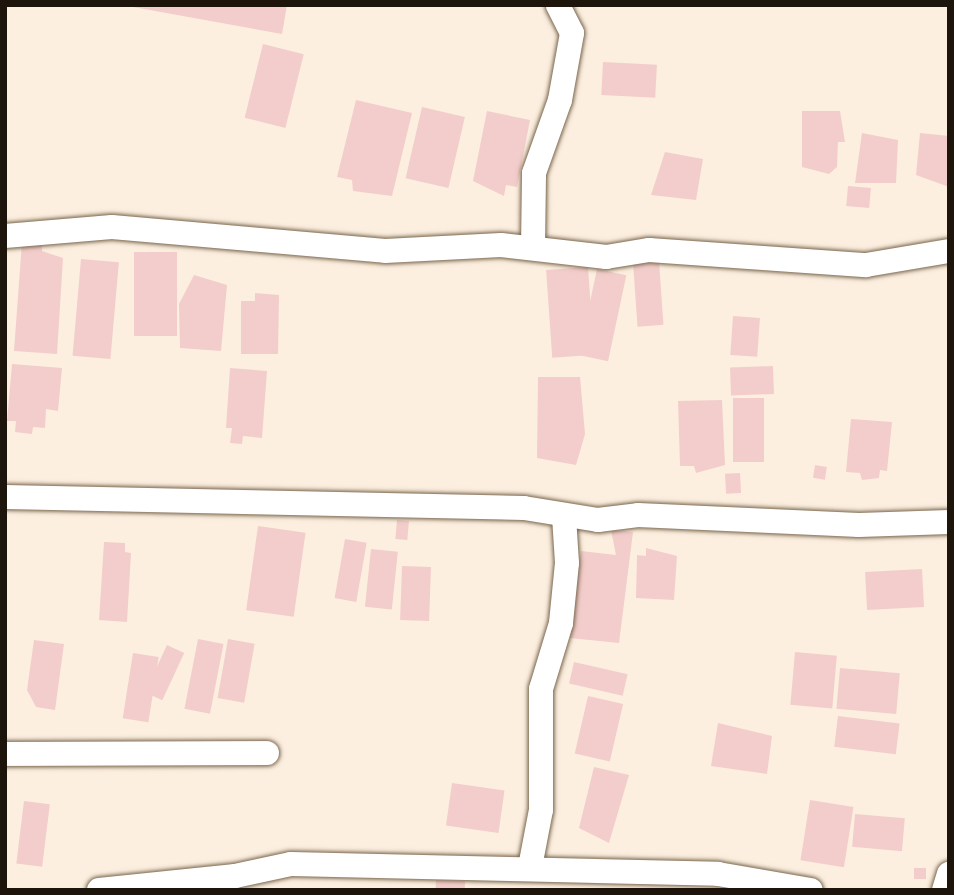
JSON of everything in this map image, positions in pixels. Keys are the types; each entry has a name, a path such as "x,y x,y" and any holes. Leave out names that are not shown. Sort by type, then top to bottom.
{"street":[{"path":"533,247 534,173 560,100 572,33 558,5"},
{"path":"5,236 111,227 385,251 533,247 606,257 649,250 866,265 949,251"},
{"path":"5,497 524,508 564,517 949,522"},
{"path":"530,867 541,810 541,689 561,623 567,562 564,517"},
{"path":"5,754 267,752"},
{"path":"99,890 235,876 291,863 530,867 718,874 811,890"},
{"path":"944,890 949,874"}],"building":[{"path":"122,5 287,5 282,34"},
{"path":"263,44 304,54 285,128 245,118"},
{"path":"603,62 657,65 655,98 601,95"},
{"path":"356,100 412,113 392,196 353,191 352,180 337,177"},
{"path":"422,107 465,117 448,188 406,178"},
{"path":"487,111 530,120 517,187 506,185 504,196 473,181"},
{"path":"802,111 840,111 845,142 838,142 837,167 829,174 802,167"},
{"path":"862,133 898,140 896,183 855,183"},
{"path":"920,133 949,136 949,187 916,175"},
{"path":"665,152 703,159 696,200 651,195"},
{"path":"848,186 871,188 869,208 846,206"},
{"path":"22,242 42,243 42,251 63,258 57,354 14,351"},
{"path":"134,252 177,252 177,336 134,336"},
{"path":"81,259 119,262 110,359 73,356"},
{"path":"659,261 663,325 638,327 633,263"},
{"path":"588,267 594,355 552,358 546,270"},
{"path":"597,269 626,275 608,361 579,355"},
{"path":"194,275 227,285 221,351 180,348 179,304"},
{"path":"255,293 279,295 278,354 241,354 241,301 255,301"},
{"path":"733,316 760,318 757,357 730,355"},
{"path":"12,364 62,368 58,411 46,409 45,428 33,427 32,434 15,432 16,421 7,421"},
{"path":"773,366 774,394 731,395 730,368"},
{"path":"230,368 267,371 262,438 243,436 242,444 230,443 232,428 226,428"},
{"path":"538,377 580,377 585,434 576,465 537,458"},
{"path":"733,398 764,398 764,462 733,462"},
{"path":"722,400 725,465 696,473 694,466 680,466 678,401"},
{"path":"851,419 892,422 887,471 880,470 879,478 862,480 860,473 846,472"},
{"path":"815,465 827,467 825,480 813,478"},
{"path":"740,473 741,493 726,494 725,474"},
{"path":"397,520 409,521 407,540 395,539"},
{"path":"258,526 306,533 294,617 246,610"},
{"path":"611,530 633,532 619,643 570,638 581,551 616,555"},
{"path":"345,539 367,543 356,602 335,598"},
{"path":"104,542 125,543 125,552 131,553 127,622 99,620"},
{"path":"646,548 677,556 674,600 636,598 637,555 646,556"},
{"path":"371,549 398,552 392,610 365,607"},
{"path":"402,566 431,567 429,621 400,620"},
{"path":"922,569 924,607 867,610 865,572"},
{"path":"198,639 224,644 210,714 184,709"},
{"path":"228,639 255,644 244,703 218,698"},
{"path":"34,640 64,644 55,710 36,707 27,690"},
{"path":"167,645 184,653 162,700 145,692"},
{"path":"795,652 837,656 832,708 790,705"},
{"path":"133,653 159,657 148,722 123,718"},
{"path":"574,662 628,674 623,696 569,683"},
{"path":"840,668 900,673 896,714 836,709"},
{"path":"588,696 623,704 610,762 575,753"},
{"path":"838,716 900,724 896,754 834,747"},
{"path":"718,723 772,736 767,774 711,766"},
{"path":"594,767 629,775 609,843 579,828"},
{"path":"452,783 504,790 498,833 446,826"},
{"path":"810,800 853,807 844,867 800,860"},
{"path":"24,801 50,804 42,867 16,864"},
{"path":"855,814 905,818 902,851 852,847"},
{"path":"914,868 926,868 926,879 914,879"},
{"path":"436,880 465,881 465,890 436,890"}]}
